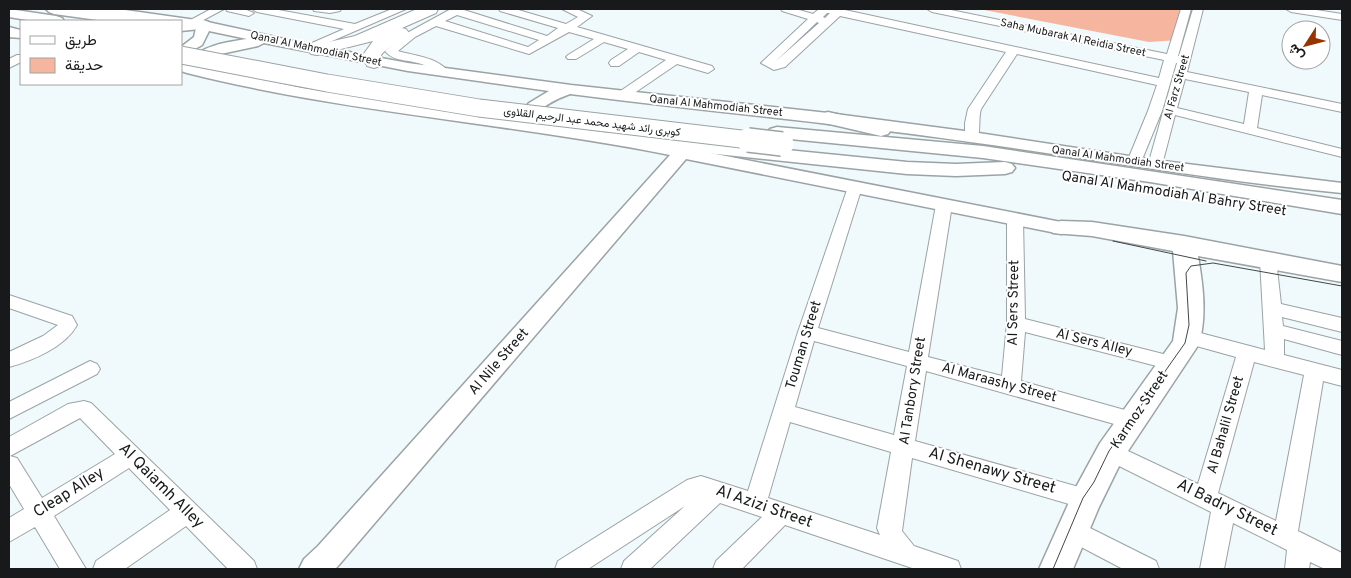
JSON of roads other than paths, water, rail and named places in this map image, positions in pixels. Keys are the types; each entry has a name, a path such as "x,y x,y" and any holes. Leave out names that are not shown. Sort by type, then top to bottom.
{"main road":[{"path":"54,9 128,20"},
{"path":"9,12 51,20"},
{"path":"313,49 352,43 425,13"},
{"path":"374,62 372,55 380,44 425,13"},
{"name":"كوبرى رائد شهيد محمد عبد الرحيم القلاوى","path":"182,46 347,77 480,98 1005,168"},
{"name":"كوبرى رائد شهيد محمد عبد الرحيم القلاوى","path":"184,61 470,106 779,139 977,144"},
{"path":"828,118 977,144"},
{"path":"609,138 907,168 956,170 1005,168"},
{"name":"Qanal Al Mahmodiah Al Bahry Street","path":"977,144 1150,176 1342,207"},
{"name":"Qanal Al Mahmodiah Al Bahry Street","path":"1005,168 1132,186 1342,221"},
{"path":"1061,228 1092,229 1184,244 1342,274"},
{"path":"1184,244 1190,287 1189,337"},
{"name":"Karmoz Street","path":"1056,569 1086,499 1111,452 1189,337"}],"street":[{"name":"Qanal Al Mahmodiah Street","path":"101,9 167,20"},
{"path":"184,61 203,32 191,24 219,9"},
{"path":"231,9 357,28"},
{"path":"318,9 336,9"},
{"path":"504,9 708,69"},
{"path":"425,13 527,51 549,40 587,16 566,9"},
{"path":"786,9 827,22"},
{"path":"839,10 781,64 774,66 767,63 825,9 839,10 1164,83"},
{"name":"Saha Mubarak Al Reidia Street","path":"932,9 1173,53"},
{"name":"Saha Mubarak Al Reidia Street","path":"964,9 1186,56"},
{"name":"Al Farz Street","path":"1134,162 1155,111 1186,9"},
{"name":"Al Farz Street","path":"1155,165 1198,9"},
{"path":"1291,9 1342,17"},
{"path":"1318,9 1342,12"},
{"path":"313,49 357,28 425,13 549,40"},
{"path":"425,13 391,52 428,62 443,72"},
{"name":"Qanal Al Mahmodiah Street","path":"191,24 374,62 571,90 828,118"},
{"path":"572,57 603,38"},
{"path":"184,61 191,67 193,63 215,51 271,40"},
{"path":"615,63 637,48"},
{"path":"977,144 973,112 975,106 981,102 1014,49"},
{"path":"623,95 676,60"},
{"path":"184,61 311,94 609,138 1061,228"},
{"path":"1181,74 1342,108"},
{"path":"492,121 510,114 518,101 515,89 502,80"},
{"path":"534,127 527,121 526,116 531,108 547,98 571,90"},
{"path":"1250,131 1256,90"},
{"path":"1155,111 1170,112 1342,153"},
{"name":"Qanal Al Mahmodiah Street","path":"977,144 1342,188"},
{"name":"Al Nile Street","path":"314,569 328,556 682,153"},
{"name":"Touman Street","path":"755,504 807,332 855,187"},
{"name":"Al Tanbory Street","path":"910,562 893,538 889,528 944,205"},
{"name":"Al Sers Street","path":"1011,386 1016,323 1015,220"},
{"path":"1268,260 1273,308 1275,360"},
{"path":"9,301 66,321 68,325 56,337 9,360"},
{"path":"1273,308 1342,325"},
{"name":"Al Sers Alley","path":"1016,323 1172,363"},
{"path":"1274,330 1342,348"},
{"name":"Al Maraashy Street","path":"807,332 1132,420"},
{"path":"1189,337 1342,378"},
{"name":"Al Bahalil Street","path":"1212,569 1215,503 1247,352"},
{"path":"9,411 90,370"},
{"path":"1297,569 1293,541 1315,371"},
{"name":"Al Qaiamh Alley","path":"9,446 75,410 84,410 245,569"},
{"name":"Al Shenawy Street","path":"783,412 1086,499"},
{"name":"Al Badry Street","path":"1111,452 1342,566"},
{"name":"Cleap Alley","path":"9,531 130,456"},
{"path":"9,466 74,569"},
{"name":"Al Azizi Street","path":"567,569 695,487 701,486 781,513 910,562 949,569"},
{"path":"633,569 717,491"},
{"path":"105,569 187,512"},
{"path":"732,567 781,513"},
{"path":"1072,530 1147,569"}],"tram line":[{"path":"1113,241 1206,261"},
{"path":"1053,569 1083,498 1094,482 1109,451 1185,343 1189,325 1186,273 1191,266 1213,263 1342,286"}]}
